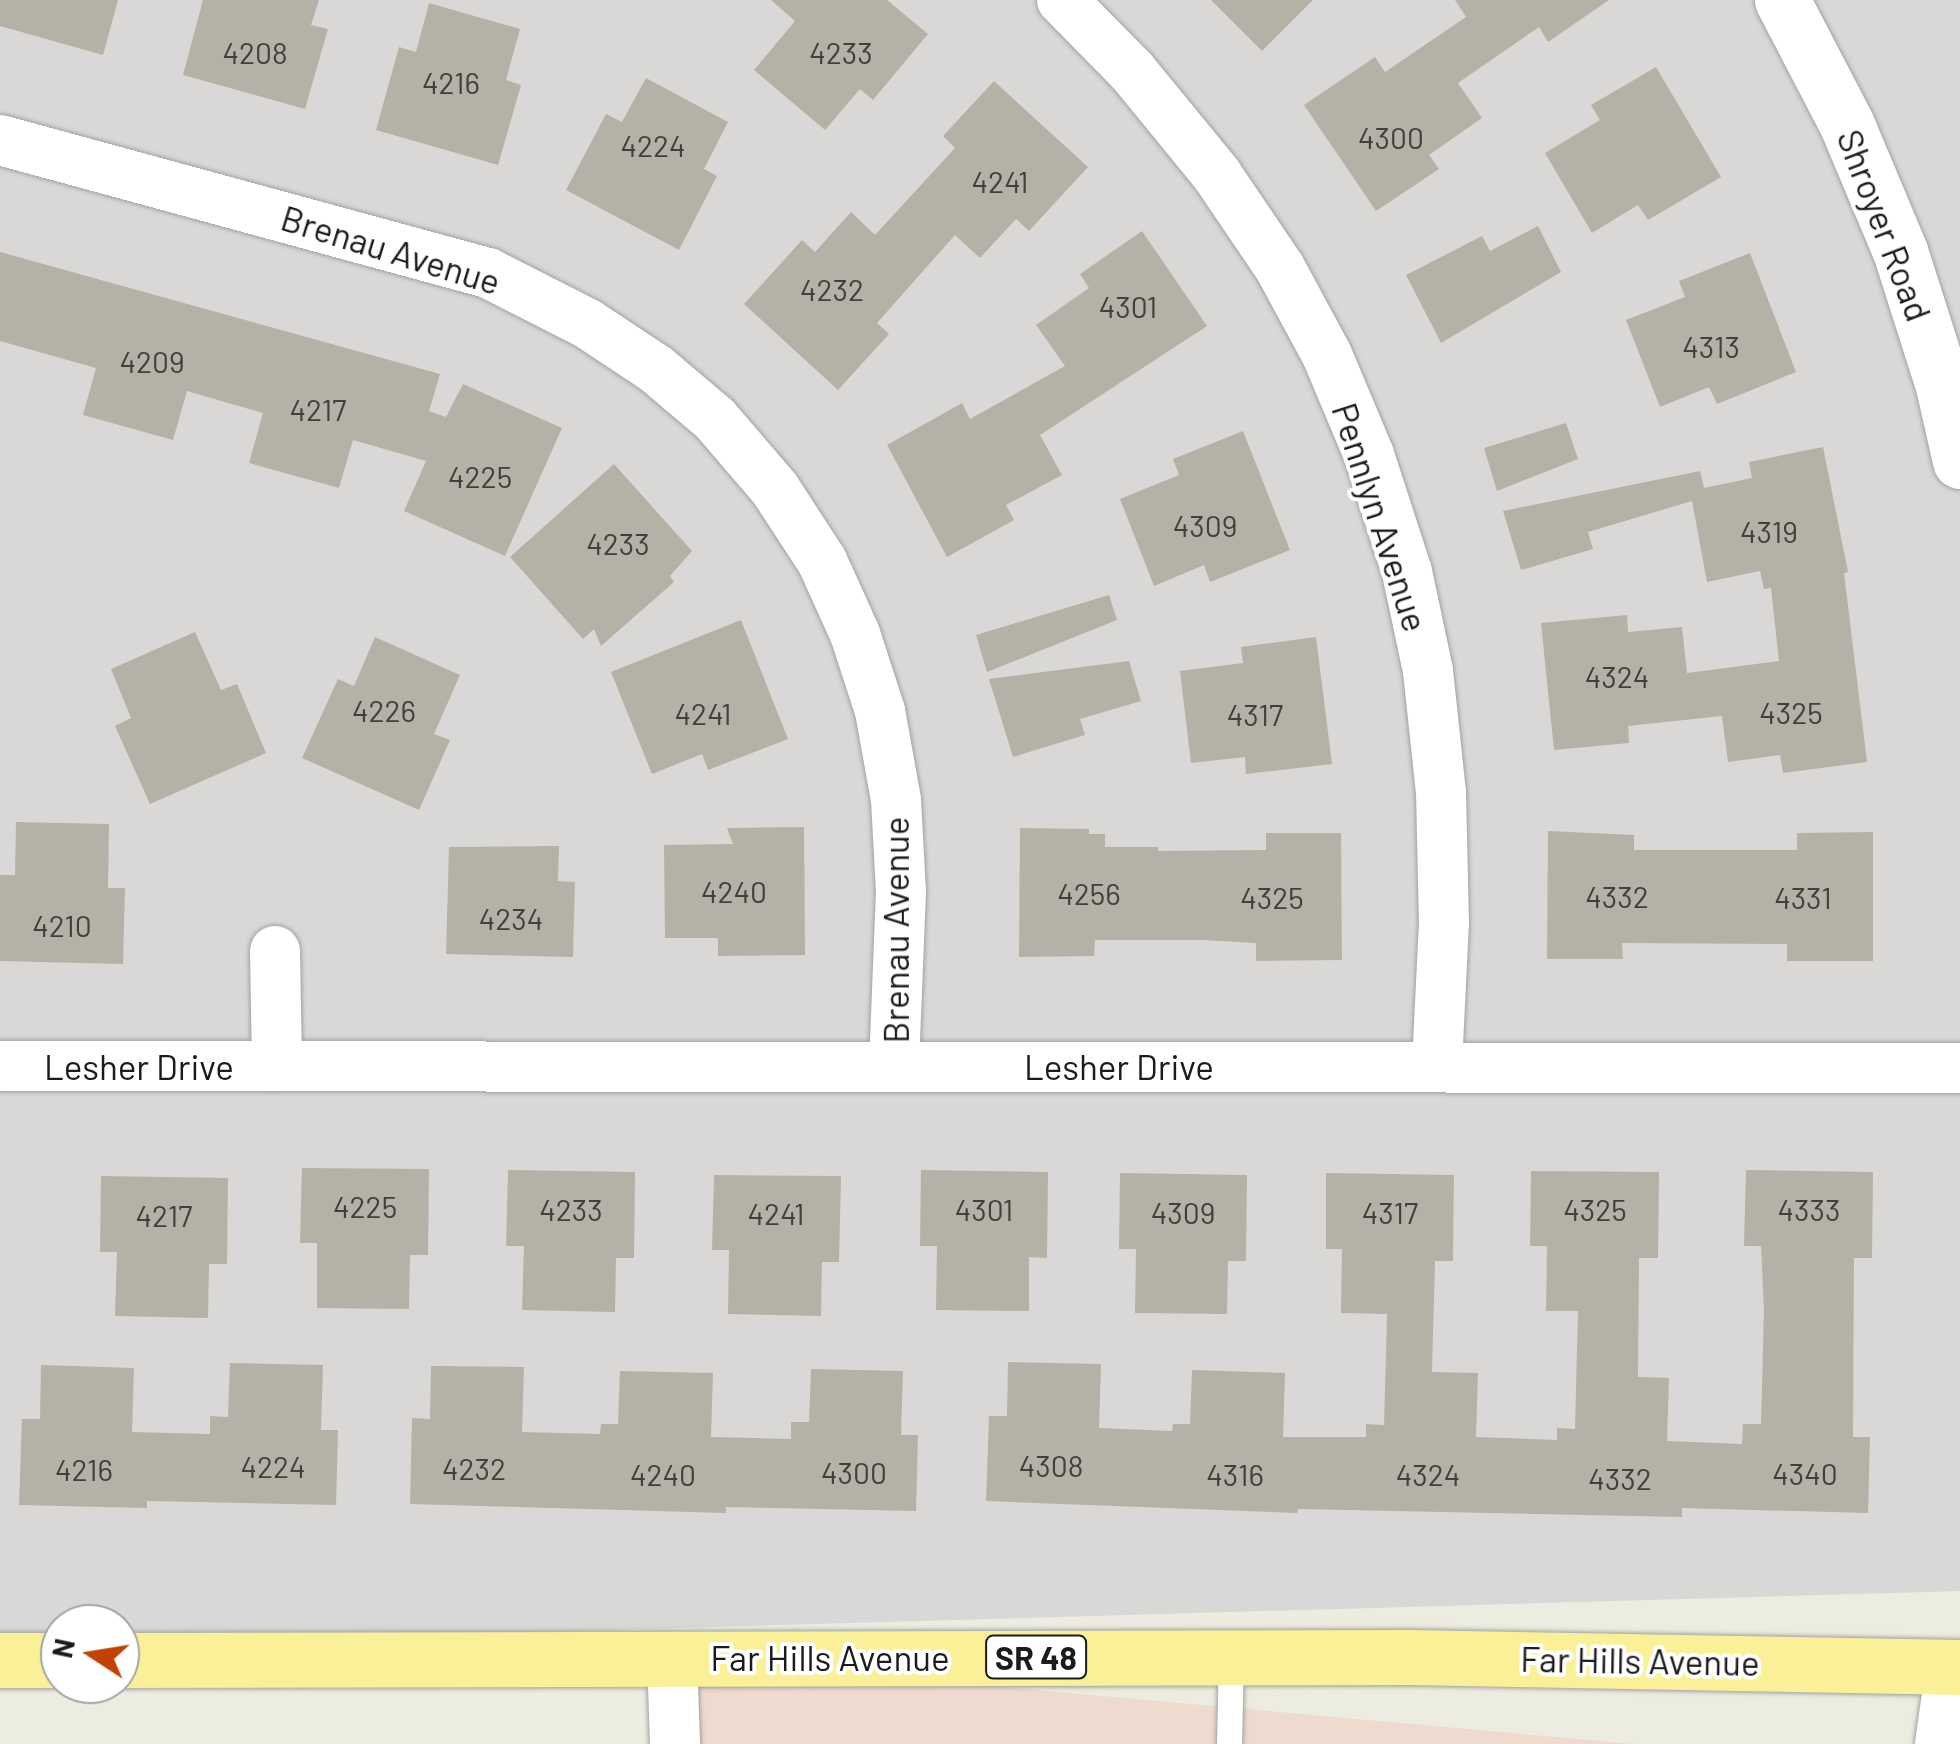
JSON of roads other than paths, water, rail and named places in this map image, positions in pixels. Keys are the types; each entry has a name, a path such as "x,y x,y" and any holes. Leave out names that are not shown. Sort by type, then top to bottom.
{"main road":[{"name":"Far Hills Avenue","path":"140,1660 1957,1657"},
{"path":"0,1660 40,1660"}],"street":[{"name":"Pennlyn Avenue","path":"1062,0 1132,70 1218,175 1270,252 1327,355 1369,455 1406,572 1428,671 1442,792 1444,922 1437,1065"},
{"name":"Shroyer Road","path":"1782,0 1848,125 1900,250 1943,386 1960,462"},
{"name":"Brenau Avenue","path":"0,140 488,273 588,324 656,369 715,420 776,489 822,561 855,634 880,711 896,800 901,891 894,1066"},
{"name":"Lesher Drive","path":"275,951 277,1066"},
{"name":"Lesher Drive","path":"0,1066 1960,1068"},
{"path":"1940,1744 1957,1657"},
{"path":"672,1658 675,1744"}],"lane":[{"path":"1229,1744 1231,1657"}]}
